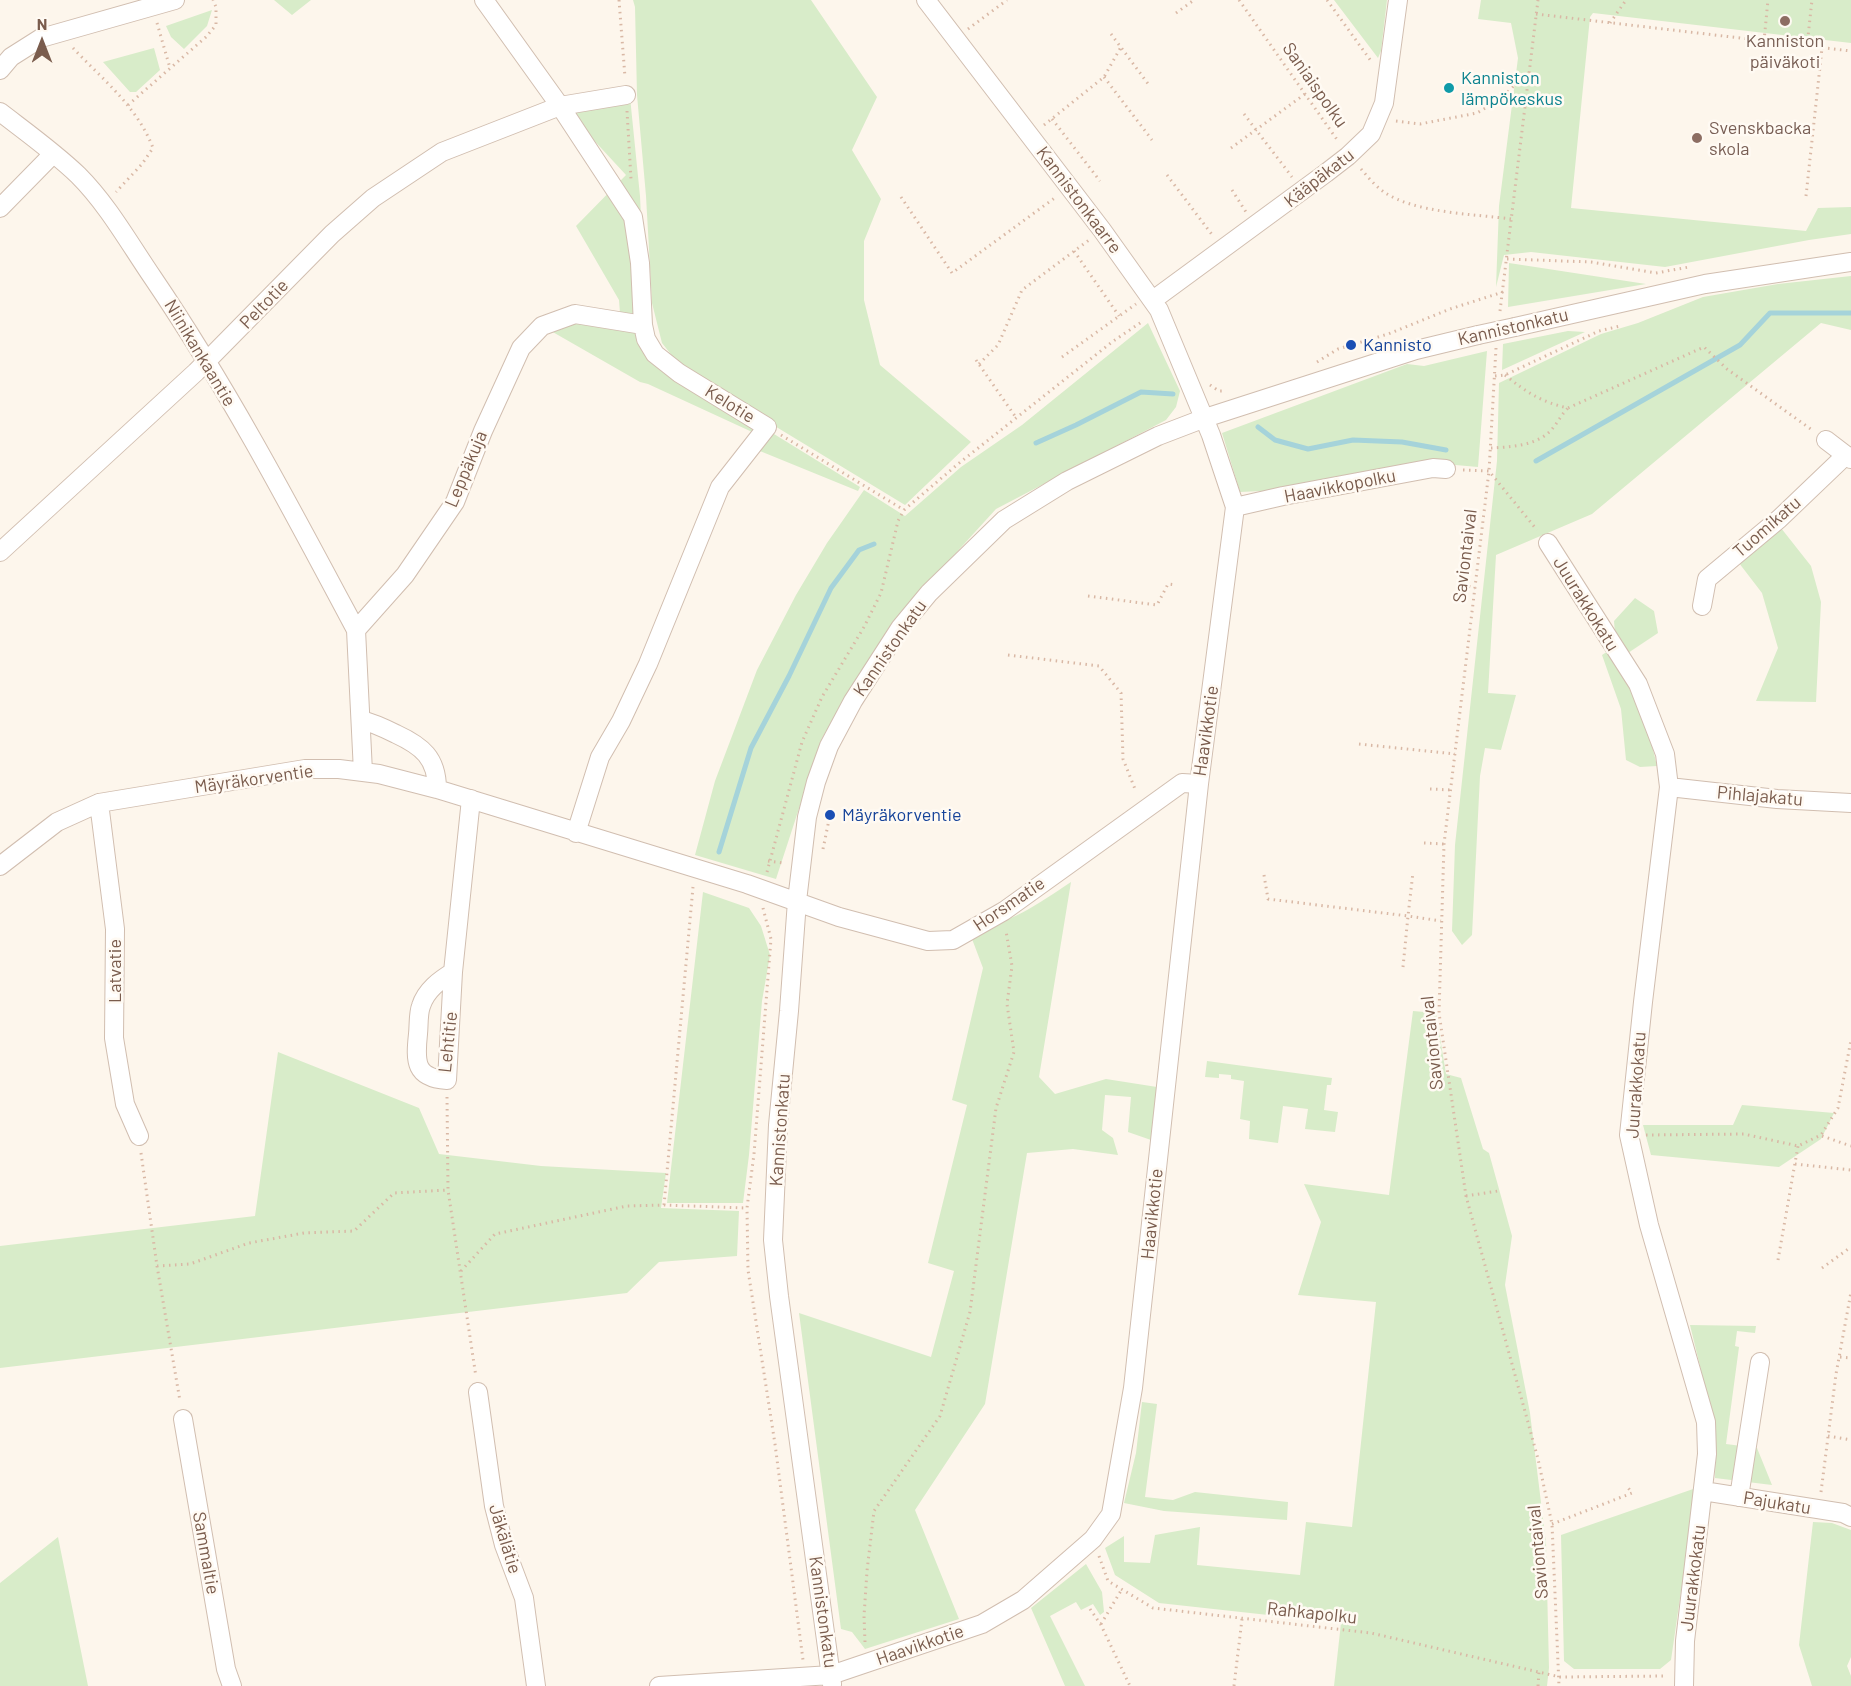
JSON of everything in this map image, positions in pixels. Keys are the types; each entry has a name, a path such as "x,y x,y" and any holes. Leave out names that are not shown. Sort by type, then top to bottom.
{"street":[{"path":"0,70 11,57 40,38 176,0"},
{"name":"Kelotie","path":"484,0 560,106 633,217 640,263 643,324 646,339 655,354 679,373 767,427 720,487 648,664 621,721 600,757 576,833"},
{"name":"Kannistonkaarre","path":"926,0 1070,187 1151,297 1159,310 1205,418"},
{"name":"Kääpäkatu","path":"1151,297 1256,226 1348,156 1371,134 1384,103 1398,0"},
{"name":"Peltotie","path":"0,552 206,362 332,234 373,198 442,152 560,106 626,95"},
{"name":"Niinikankaantie","path":"0,112 54,154 101,200 174,309 263,456 356,630"},
{"path":"0,208 54,154"},
{"name":"Kannistonkatu","path":"832,1680 780,1306 773,1240 778,1125 797,901 807,818 816,782 829,746 853,701 894,637 929,593 1004,520 1067,481 1158,436 1205,418 1405,353 1705,284 1851,262"},
{"name":"Leppäkuja","path":"356,630 405,575 455,502 483,431 521,348 542,326 575,314 643,324"},
{"name":"Haavikkotie","path":"659,1686 832,1680 982,1624 1023,1600 1093,1539 1111,1514 1133,1388 1199,784 1235,507 1205,418"},
{"name":"Tuomikatu","path":"1702,606 1707,579 1849,457 1826,440"},
{"name":"Haavikkopolku","path":"1235,507 1433,468 1446,469"},
{"name":"Juurakkokatu","path":"1548,543 1638,684 1665,754 1669,787 1641,1012 1629,1135 1649,1225 1706,1422 1707,1455 1683,1681"},
{"path":"356,630 363,772"},
{"path":"361,720 372,722 416,743 427,754 437,775 437,789"},
{"name":"Mäyräkorventie","path":"0,866 57,822 99,803 305,769 379,774 437,789 797,901"},
{"name":"Horsmatie","path":"797,901 839,916 928,941 953,940 1004,911 1182,783 1199,784"},
{"name":"Pihlajakatu","path":"1669,787 1777,799 1851,803"},
{"name":"Lehtitie","path":"453,972 439,980 421,1006 416,1055 418,1067 426,1077 447,1080 453,972 471,799"},
{"name":"Latvatie","path":"99,803 115,929 114,1038 125,1104 139,1136"},
{"path":"1739,1497 1760,1362"},
{"name":"Jäkälätie","path":"478,1392 494,1506 504,1545 524,1598 536,1686"},
{"name":"Sammaltie","path":"183,1419 226,1669 232,1686"},
{"name":"Pajukatu","path":"1703,1491 1851,1517"}],"path":[{"path":"128,105 206,37 216,25 216,7 213,0"},
{"path":"955,39 1007,0"},
{"path":"1176,13 1194,0"},
{"name":"Saniaispolku","path":"1239,0 1348,156 1383,192 1402,202 1422,208 1511,219"},
{"path":"1327,0 1387,82"},
{"path":"1500,313 1538,0"},
{"path":"1610,23 1626,0"},
{"path":"1764,41 1768,0"},
{"path":"1807,46 1812,0"},
{"path":"153,6 170,68"},
{"path":"1536,14 1851,51"},
{"path":"1111,34 1149,85"},
{"path":"66,45 72,48 128,105 140,120 153,148 142,164 116,192"},
{"path":"1031,136 1104,77 1120,47"},
{"path":"1806,196 1821,48"},
{"path":"1392,120 1420,124 1477,113 1502,98 1528,71"},
{"path":"1104,77 1152,140"},
{"path":"104,92 110,87"},
{"path":"1231,148 1305,94"},
{"path":"1244,114 1302,190"},
{"path":"1052,119 1100,181"},
{"path":"1167,175 1222,250"},
{"path":"901,197 952,273 1070,187"},
{"path":"1232,190 1256,226"},
{"path":"979,364 998,345 1022,290 1102,230"},
{"path":"1074,251 1119,317"},
{"path":"1507,260 1591,262 1656,273"},
{"path":"1314,363 1338,349 1388,334 1450,309 1503,292"},
{"path":"1062,357 1151,297"},
{"path":"1495,376 1505,375 1599,331 1620,326"},
{"path":"1491,448 1511,447 1531,442 1547,434 1568,408 1704,347 1721,363 1826,440"},
{"name":"Saviontaival","path":"1496,351 1489,471 1444,844 1439,1013 1466,1196 1538,1459 1552,1524 1559,1686"},
{"path":"976,360 1017,419"},
{"path":"1505,375 1525,391 1546,403 1568,408"},
{"path":"1203,379 1219,390 1234,392"},
{"path":"767,427 904,510 898,521 881,593 864,627 842,661"},
{"path":"1446,469 1489,471 1548,543"},
{"path":"1088,596 1157,605 1168,584 1176,585"},
{"path":"1463,585 1475,588"},
{"path":"1008,655 1099,666 1121,693 1123,759 1135,789"},
{"path":"1359,744 1455,754"},
{"path":"1430,789 1450,790"},
{"path":"821,858 830,815"},
{"path":"1424,843 1444,844"},
{"path":"664,1204 694,869"},
{"path":"1402,967 1413,872"},
{"path":"1264,875 1268,899 1441,921"},
{"path":"865,1642 867,1571 874,1511 940,1416 970,1312 996,1107 1014,1052 1007,1004 1012,966 1004,911"},
{"path":"1629,1135 1744,1134 1798,1146 1821,1136 1838,1108 1851,1040"},
{"path":"447,1080 448,1190 462,1271 478,1392"},
{"path":"139,1136 157,1266 183,1419"},
{"path":"1821,1136 1851,1146"},
{"path":"1778,1260 1798,1146"},
{"path":"1795,1164 1851,1170"},
{"path":"157,1266 190,1264 249,1243 304,1233 354,1231 394,1193 448,1190"},
{"path":"1466,1196 1498,1191"},
{"path":"462,1271 495,1234 627,1206 664,1204 747,1208"},
{"path":"1822,1268 1851,1247"},
{"path":"1819,1510 1828,1436 1851,1292"},
{"path":"1840,1357 1851,1358"},
{"path":"1828,1436 1851,1440"},
{"path":"1552,1524 1632,1493 1626,1485"},
{"name":"Rahkapolku","path":"1093,1539 1108,1581 1153,1608 1371,1633 1560,1677 1683,1681"},
{"path":"1101,1625 1122,1590"},
{"path":"1090,1609 1101,1625 1130,1686"},
{"path":"1234,1686 1242,1619"},
{"path":"1538,1686 1539,1672"}],"green space":[{"path":"274,0 311,0 292,15"},
{"path":"633,0 811,0 877,97 852,150 881,199 864,241 864,300 880,365 971,442 905,505 684,371 662,343 652,303 637,95"},
{"path":"1334,0 1387,0 1381,51 1378,58"},
{"path":"1481,0 1851,0 1851,43 1593,13 1590,17 1571,208 1806,231 1818,208 1851,207 1851,234 1665,267 1531,252 1504,255 1496,287 1499,206 1518,58 1511,23 1478,19"},
{"path":"212,10 207,26 184,49 171,37 166,26"},
{"path":"154,48 160,70 136,92 130,92 103,62"},
{"path":"630,97 640,196 645,302 655,346 675,373 860,487 858,491 755,449 763,437 640,382 544,327 620,313 619,300 576,226 626,175 564,108"},
{"path":"1509,263 1646,284 1508,307"},
{"path":"1851,276 1851,330 1821,323 1592,514 1496,555 1488,693 1516,695 1501,750 1485,748 1480,776 1472,935 1462,945 1452,931 1455,845 1497,461 1499,383 1601,334 1638,323 1703,297 1778,284"},
{"path":"1148,323 1180,391 1176,407 1166,420 996,509 893,622 822,738 776,879 695,855 715,781 757,670 796,595 827,543 864,490 905,516 961,467 1022,425"},
{"path":"1568,331 1585,332 1502,370 1503,344"},
{"path":"1487,351 1478,467 1433,463 1284,490 1240,492 1222,433 1407,364 1424,366"},
{"path":"1781,528 1811,566 1821,602 1816,702 1756,701 1778,648 1762,593 1739,563"},
{"path":"1635,598 1654,611 1658,633 1616,661 1641,700 1657,766 1640,767 1626,760 1621,709 1602,655 1616,646 1614,621"},
{"path":"1071,882 1039,1077 1055,1094 1106,1079 1157,1087 1151,1140 1128,1132 1131,1097 1105,1095 1102,1130 1113,1138 1118,1155 1073,1149 1027,1153 985,1404 915,1510 959,1619 865,1649 852,1632 841,1629 799,1313 931,1357 954,1271 928,1263 967,1105 952,1100 983,968 969,931 1011,918 1035,906"},
{"path":"703,892 749,908 761,926 770,955 762,1001 743,1203 667,1203"},
{"path":"1413,1011 1436,1013 1446,1074 1461,1078 1483,1149 1489,1153 1512,1236 1505,1285 1530,1413 1546,1543 1549,1668 1547,1686 1334,1686 1341,1623 1159,1603 1115,1575 1105,1548 1124,1536 1124,1562 1150,1563 1155,1535 1200,1527 1197,1565 1300,1575 1306,1522 1352,1527 1376,1302 1298,1295 1321,1222 1304,1184 1389,1195"},
{"path":"278,1052 419,1108 439,1154 541,1166 666,1173 661,1208 739,1211 737,1256 659,1262 627,1293 0,1368 0,1246 255,1216"},
{"path":"1207,1061 1332,1078 1331,1085 1327,1085 1324,1110 1338,1112 1335,1132 1305,1129 1308,1109 1283,1106 1278,1143 1249,1139 1250,1121 1240,1119 1244,1081 1231,1079 1231,1075 1219,1074 1219,1078 1205,1077"},
{"path":"1742,1105 1834,1113 1821,1139 1779,1167 1651,1155 1643,1125 1733,1125"},
{"path":"1690,1325 1756,1326 1755,1333 1737,1331 1735,1346 1739,1347 1726,1444 1757,1448 1772,1485 1715,1478 1716,1432"},
{"path":"1142,1402 1157,1404 1145,1497 1173,1500 1195,1492 1288,1502 1287,1520 1164,1511 1124,1503 1136,1453"},
{"path":"1696,1488 1671,1660 1660,1669 1574,1669 1564,1661 1561,1535"},
{"path":"1813,1522 1832,1523 1851,1530 1851,1657 1847,1666 1851,1676 1851,1686 1812,1686 1799,1645"},
{"path":"58,1537 88,1686 0,1686 0,1583"},
{"path":"1086,1564 1102,1592 1104,1612 1100,1615 1093,1604 1081,1610 1076,1602 1050,1616 1085,1686 1065,1686 1031,1608"}],"waterway":[{"path":"1536,461 1740,345 1770,313 1851,313"},
{"path":"1036,443 1141,392 1173,394"},
{"path":"1258,427 1275,440 1308,449 1353,440 1402,442 1446,450"},
{"path":"719,852 751,748 831,588 859,550 874,544"}],"place":[{"name":"Kanniston päiväkoti","path":"1785,21"},
{"name":"Kanniston lämpökeskus","path":"1449,88"},
{"name":"Svenskbacka skola","path":"1697,138"},
{"name":"Kannisto","path":"1351,345"},
{"name":"Mäyräkorventie","path":"830,815"}]}
